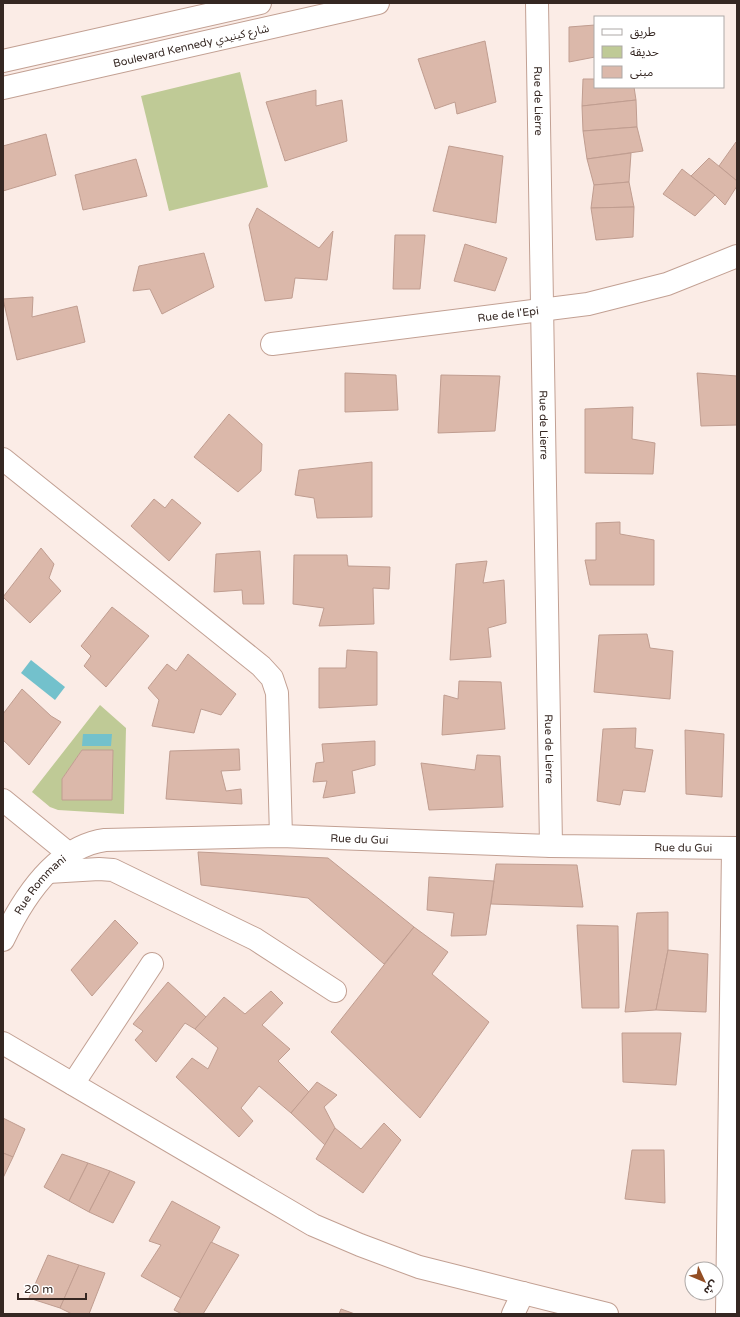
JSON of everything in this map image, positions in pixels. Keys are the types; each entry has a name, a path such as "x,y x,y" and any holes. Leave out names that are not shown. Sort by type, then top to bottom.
{"street":[{"path":"3,61 260,3"},
{"name":"Boulevard Kennedy شارع كينيدي","path":"3,88 378,3"},
{"name":"Rue de Lierre","path":"537,3 551,846"},
{"name":"Rue de l'Epi","path":"272,344 588,304 667,284 737,256"},
{"path":"3,459 272,678 277,693 281,836"},
{"path":"3,800 68,853"},
{"name":"Rue du Gui","path":"68,853 90,842 105,840 281,836 551,846 735,848"},
{"path":"727,1314 735,848"},
{"name":"Rue Rommani","path":"5,928 48,872 68,853"},
{"path":"48,872 99,869 114,870 255,939 335,991"},
{"path":"73,1084 152,964"},
{"path":"3,1043 314,1225 360,1245 419,1267 607,1314"},
{"path":"512,1314 523,1293"}],"green space":[{"path":"240,72 268,187 169,211 141,96"},
{"path":"100,705 126,728 124,814 58,810 50,807 32,792","holes":["82,750 113,750 112,800 62,800 62,779"]}],"water":[{"path":"31,660 65,687 55,700 21,673"},
{"path":"83,734 112,734 111,746 82,746"}],"building":[{"path":"594,25 594,57 569,62 569,27"},
{"path":"485,41 496,102 457,114 455,102 435,109 418,59"},
{"path":"583,79 594,79 594,88 634,88 636,100 582,106"},
{"path":"316,90 316,106 342,100 347,141 285,161 266,102"},
{"path":"636,100 637,127 583,131 582,106"},
{"path":"637,127 643,151 587,159 583,131"},
{"path":"46,134 56,175 3,191 3,146"},
{"path":"737,142 737,181 719,166"},
{"path":"449,146 503,156 496,223 433,211"},
{"path":"631,153 629,182 594,185 587,159"},
{"path":"709,158 737,181 737,186 725,205 691,176"},
{"path":"136,159 147,196 83,210 75,175"},
{"path":"682,169 715,195 695,216 663,194"},
{"path":"629,182 634,207 591,208 594,185"},
{"path":"634,207 633,237 596,240 591,208"},
{"path":"257,208 319,248 333,231 327,280 295,278 292,298 265,301 249,225"},
{"path":"395,235 425,235 420,289 393,289"},
{"path":"465,244 507,258 495,291 454,281"},
{"path":"204,253 214,287 162,314 150,289 133,291 139,266"},
{"path":"33,297 32,317 77,306 85,342 17,360 3,299"},
{"path":"345,373 396,375 398,410 345,412"},
{"path":"697,373 737,376 737,425 701,426"},
{"path":"441,375 500,376 495,431 438,433"},
{"path":"633,407 632,439 655,443 653,474 585,473 585,409"},
{"path":"229,414 262,444 261,471 238,492 194,457"},
{"path":"372,462 372,517 317,518 314,498 295,495 299,470"},
{"path":"154,499 165,508 172,499 201,523 169,561 131,526"},
{"path":"620,522 620,534 654,540 654,585 590,585 585,560 596,560 596,523"},
{"path":"41,548 54,564 49,578 61,591 30,623 3,597"},
{"path":"260,551 264,604 243,604 242,590 214,592 216,554"},
{"path":"294,555 347,555 348,566 390,567 389,589 373,588 374,624 319,626 324,608 293,604"},
{"path":"487,561 483,583 504,580 506,623 488,628 491,657 450,660 456,564"},
{"path":"112,607 149,636 106,687 84,666 91,656 81,646"},
{"path":"647,634 650,648 673,651 670,699 594,692 599,635"},
{"path":"347,650 377,652 377,705 319,708 319,668 346,668"},
{"path":"188,654 236,694 221,715 201,709 194,733 152,726 159,700 148,688 167,664 176,671"},
{"path":"459,681 501,682 505,729 442,735 444,695 458,699"},
{"path":"22,689 51,716 61,722 29,765 3,740 3,714"},
{"path":"636,728 635,748 653,750 645,792 623,790 620,805 597,801 603,729"},
{"path":"685,730 724,734 722,797 686,794"},
{"path":"375,741 375,765 352,771 355,793 323,798 327,781 313,782 316,763 324,762 322,744"},
{"path":"239,749 240,770 221,771 226,791 241,789 242,804 166,799 170,751"},
{"path":"82,750 113,750 112,800 62,800 62,779"},
{"path":"477,755 500,756 503,807 429,810 421,763 475,770"},
{"path":"198,852 328,858 414,927 384,964 308,898 201,885"},
{"path":"496,864 577,865 583,907 491,904"},
{"path":"429,877 494,881 486,935 451,936 454,913 427,910"},
{"path":"668,912 668,950 656,1010 625,1012 637,913"},
{"path":"115,920 138,943 92,996 71,970"},
{"path":"577,925 618,926 619,1008 582,1008"},
{"path":"414,927 448,952 432,974 489,1022 420,1118 331,1032"},
{"path":"668,950 708,954 706,1012 656,1010"},
{"path":"168,982 206,1017 195,1029 185,1023 156,1062 135,1040 143,1031 133,1024"},
{"path":"271,991 283,1003 262,1025 290,1049 278,1061 309,1092 291,1113 259,1086 241,1108 253,1121 239,1137 176,1077 192,1058 208,1069 218,1048 195,1029 224,997 245,1014"},
{"path":"622,1033 681,1033 676,1085 623,1082"},
{"path":"317,1082 337,1095 324,1107 335,1128 325,1145 291,1113"},
{"path":"3,1118 25,1129 13,1157 3,1153"},
{"path":"384,1123 401,1140 363,1193 316,1159 335,1128 361,1149"},
{"path":"632,1150 664,1150 665,1203 625,1199"},
{"path":"3,1153 13,1157 3,1178"},
{"path":"62,1154 88,1163 69,1201 44,1187"},
{"path":"88,1163 110,1171 89,1212 69,1201"},
{"path":"110,1171 135,1182 113,1223 89,1212"},
{"path":"172,1201 220,1227 181,1298 141,1276 161,1245 149,1241"},
{"path":"211,1242 239,1255 203,1314 182,1314 174,1310"},
{"path":"48,1255 79,1265 60,1308 29,1298"},
{"path":"79,1265 105,1273 89,1314 72,1314 60,1308"},
{"path":"341,1309 355,1314 339,1314"}]}
